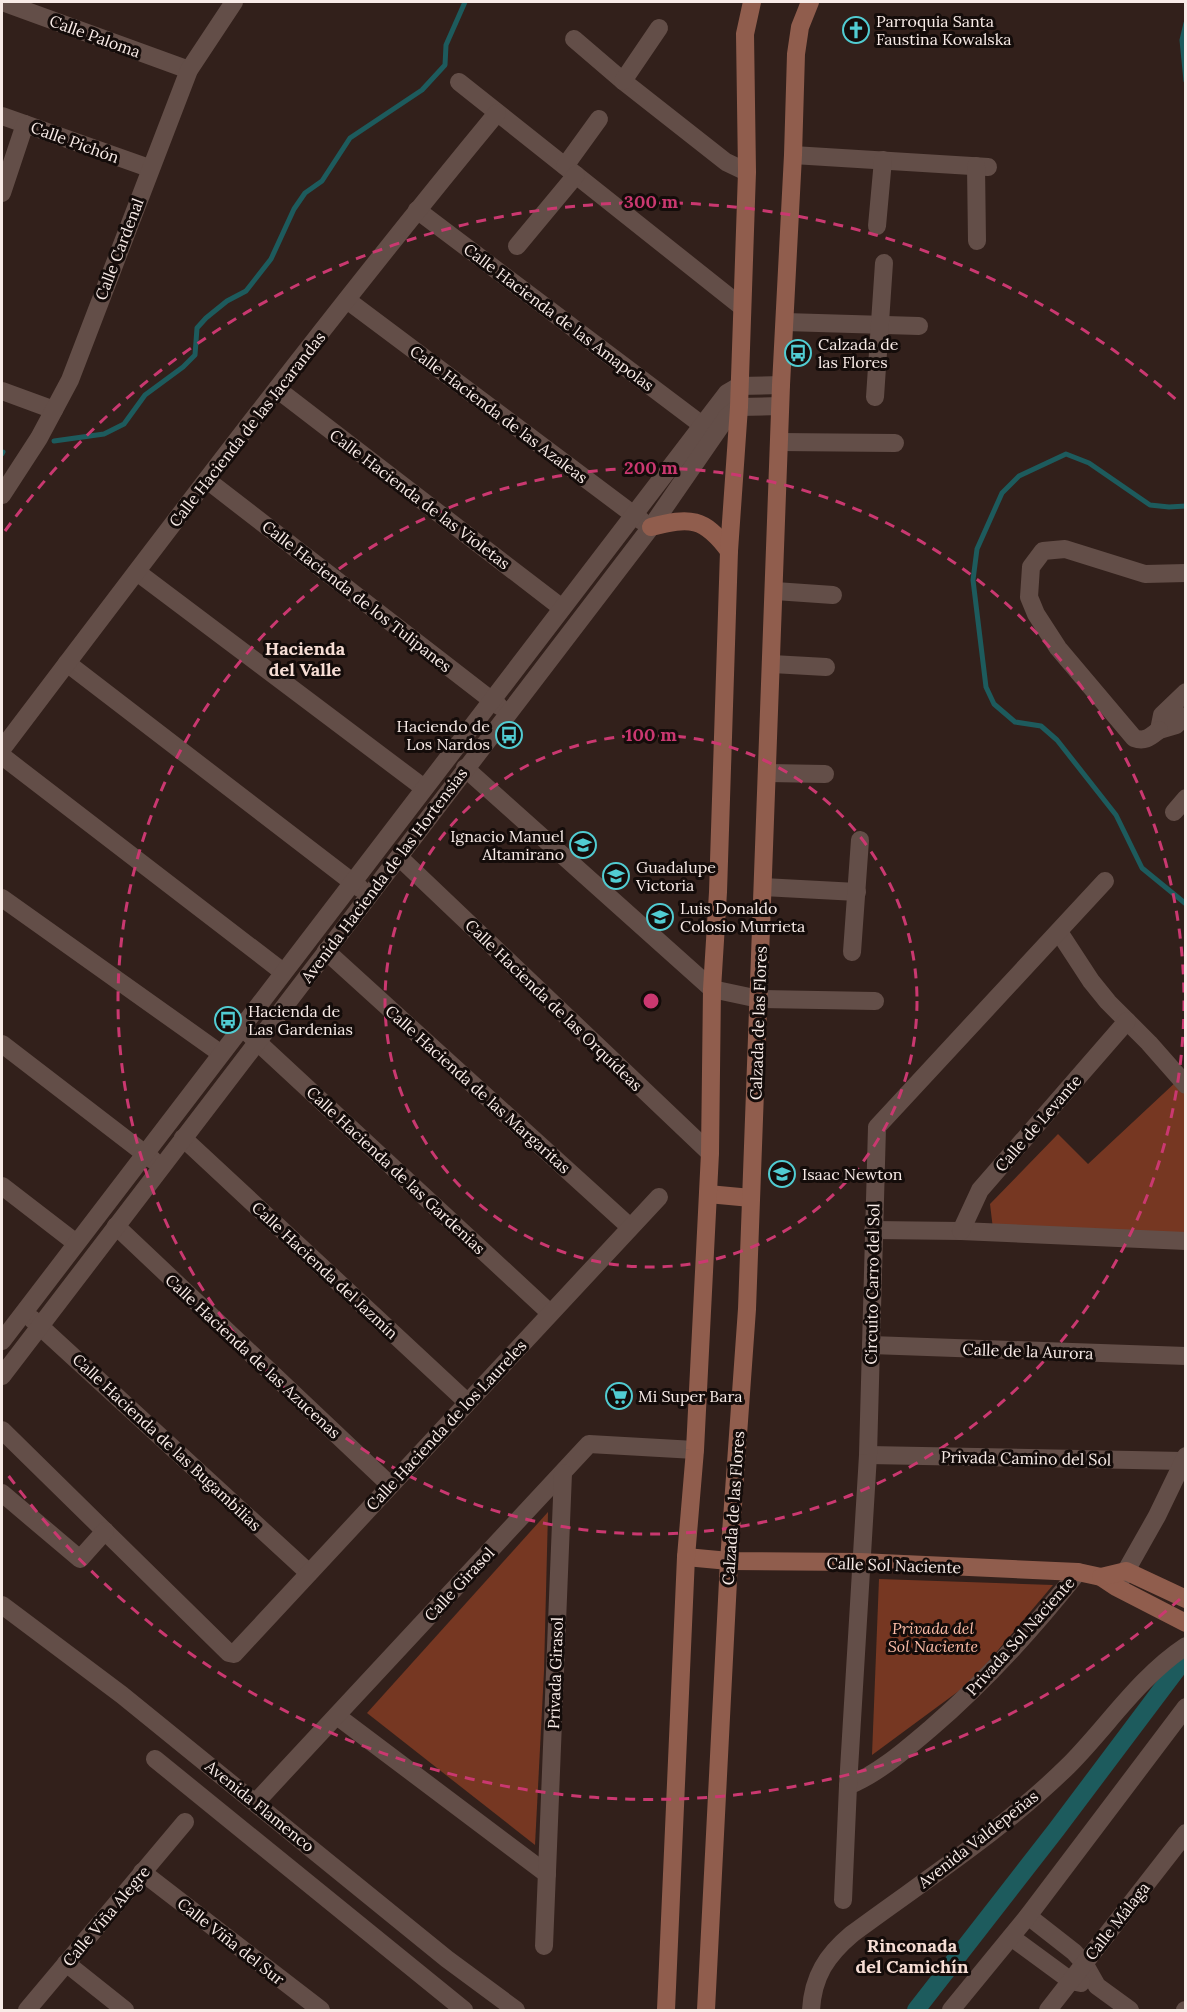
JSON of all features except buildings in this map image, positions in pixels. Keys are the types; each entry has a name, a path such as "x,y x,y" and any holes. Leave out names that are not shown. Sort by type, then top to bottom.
{"street":[{"name":"Calle Paloma","path":"2,2 189,70"},
{"name":"Calle Cardenal","path":"2,495 39,438 70,380 149,168 189,70 208,38 234,2"},
{"path":"666,2010 686,1557 695,1450 710,1154 712,989 718,892 729,551 739,407 747,172 745,33 752,2"},
{"name":"Calzada de las Flores","path":"706,2010 729,1561 747,1310 780,406 796,54 800,27 810,2"},
{"path":"623,81 659,28"},
{"path":"574,39 623,81 726,162 747,172"},
{"path":"459,82 742,307"},
{"name":"Calle Hacienda de las Jacarandas","path":"2,749 277,389 417,210 497,113"},
{"name":"Calle Pichón","path":"2,116 149,168"},
{"path":"517,246 570,171 598,119"},
{"path":"2,193 25,124"},
{"path":"793,155 982,166 977,241"},
{"path":"877,226 883,160"},
{"name":"Calle Hacienda de las Amapolas","path":"417,210 702,425"},
{"path":"875,397 884,263"},
{"name":"Calle Hacienda de las Azaleas","path":"347,300 651,527"},
{"path":"784,322 919,326"},
{"path":"739,386 781,385"},
{"name":"Avenida Hacienda de las Hortensias","path":"3,1336 145,1154 702,425 727,393 739,386"},
{"name":"Calle Hacienda de las Violetas","path":"277,389 562,608"},
{"path":"2,391 54,410"},
{"path":"739,407 780,406"},
{"name":"Avenida Hacienda de las Hortensias","path":"2,1376 651,527 727,417 739,407"},
{"path":"779,442 896,443"},
{"name":"Calle Hacienda de los Tulipanes","path":"207,480 508,712"},
{"path":"651,527 671,522 693,522 712,531 729,551"},
{"path":"1185,573 1145,574 1065,549 1043,551 1031,567 1029,597 1036,614 1058,648 1134,738 1140,741 1147,739 1159,730 1176,725 1185,716"},
{"path":"137,572 424,788"},
{"path":"775,591 832,595"},
{"path":"67,663 369,895"},
{"path":"772,664 826,667"},
{"path":"1159,730 1162,715 1185,692"},
{"path":"2,756 283,972"},
{"path":"465,768 712,989 759,999 874,1001"},
{"path":"768,773 825,774"},
{"path":"852,952 860,840"},
{"name":"Calle Hacienda de las Orquídeas","path":"399,857 710,1154"},
{"name":"Circuito Carro del Sol","path":"860,1562 868,1455 873,1230 878,1127 1105,881"},
{"path":"763,887 857,892"},
{"path":"2,898 220,1053"},
{"path":"1059,932 1091,981 1185,1085"},
{"name":"Calle Hacienda de las Margaritas","path":"326,951 630,1227"},
{"name":"Calle de Levante","path":"961,1231 980,1190 1127,1021"},
{"name":"Calle Hacienda de las Gardenias","path":"241,1027 550,1313"},
{"path":"2,1044 161,1167"},
{"name":"Calle Hacienda del Jazmín","path":"183,1138 467,1402"},
{"path":"2,1186 76,1243"},
{"path":"708,1194 751,1198"},
{"name":"Calle Hacienda de los Laureles","path":"105,1531 229,1653 234,1654 659,1197"},
{"name":"Calle Hacienda de las Azucenas","path":"116,1226 390,1485"},
{"path":"873,1230 961,1231 1185,1241"},
{"name":"Calle Hacienda de las Bugambilias","path":"23,1313 40,1325 309,1573"},
{"name":"Calle de la Aurora","path":"871,1345 1185,1356"},
{"path":"2,1430 105,1531 80,1558 2,1493"},
{"name":"Calle Girasol","path":"256,1802 589,1444 695,1450"},
{"name":"Privada Camino del Sol","path":"868,1455 1185,1459"},
{"path":"1109,1582 1126,1571 1185,1459"},
{"name":"Privada Girasol","path":"544,1946 563,1473"},
{"name":"Calle Sol Naciente","path":"686,1557 729,1561 860,1562 1078,1572 1109,1582 1185,1623"},
{"path":"843,1899 860,1562"},
{"path":"1126,1571 1185,1599"},
{"name":"Privada Sol Naciente","path":"848,1786 879,1770 956,1707 997,1667 1078,1572"},
{"name":"Avenida Flamenco","path":"2,1605 122,1695 447,1959 516,2010"},
{"name":"Avenida Valdepeñas","path":"811,2010 817,1979 826,1959 835,1948 1016,1813 1068,1766 1160,1665 1185,1646"},
{"path":"951,2010 1028,1916 1185,1707"},
{"path":"336,1716 547,1874"},
{"name":"Avenida Flamenco","path":"155,1759 464,2010"},
{"name":"Calle Viña Alegre","path":"27,2010 185,1822"},
{"name":"Calle Málaga","path":"1048,2010 1185,1833"},
{"name":"Calle Viña del Sur","path":"142,1872 321,2010"},
{"path":"1028,1916 1074,1952 1084,1963 1097,1986 1130,2010"},
{"path":"1011,1937 1071,1981 1097,1986"},
{"path":"429,1983 447,1959"},
{"path":"66,1963 125,2010"}],"green space":[{"path":"1178,1080 1185,1095 1185,1237 993,1229 990,1204 1058,1134 1088,1164"},
{"path":"548,1512 544,1671 535,1845 367,1713"},
{"name":"Privada del Sol Naciente","path":"879,1579 1053,1585 971,1682 872,1755"}],"waterway":[{"path":"54,441 104,434 124,424 145,395 183,367 195,355 197,328 227,301 246,291 271,259 294,209 305,193 322,181 350,138 422,90 445,65 446,45 465,2"},
{"path":"1186,23 1182,40 1186,81"},
{"path":"1186,506 1150,505 1089,463 1066,454 1019,476 1002,493 977,549 973,580 986,687 994,704 1015,722 1041,726 1057,740 1116,815 1142,868 1186,904"},
{"path":"916,2010 1056,1830 1186,1657"}],"place":[{"name":"Parroquia Santa Faustina Kowalska","path":"856,30"},
{"name":"Calzada de las Flores","path":"798,353"},
{"name":"Haciendo de Los Nardos","path":"509,735"},
{"name":"Ignacio Manuel Altamirano","path":"583,845"},
{"name":"Guadalupe Victoria","path":"616,876"},
{"name":"Luis Donaldo Colosio Murrieta","path":"660,917"},
{"name":"Hacienda de Las Gardenias","path":"228,1020"},
{"name":"Isaac Newton","path":"782,1174"},
{"name":"Mi Super Bara","path":"619,1396"}],"district":[{"name":"Hacienda del Valle","path":"305,659"},
{"name":"Rinconada del Camichín","path":"912,1956"}]}
